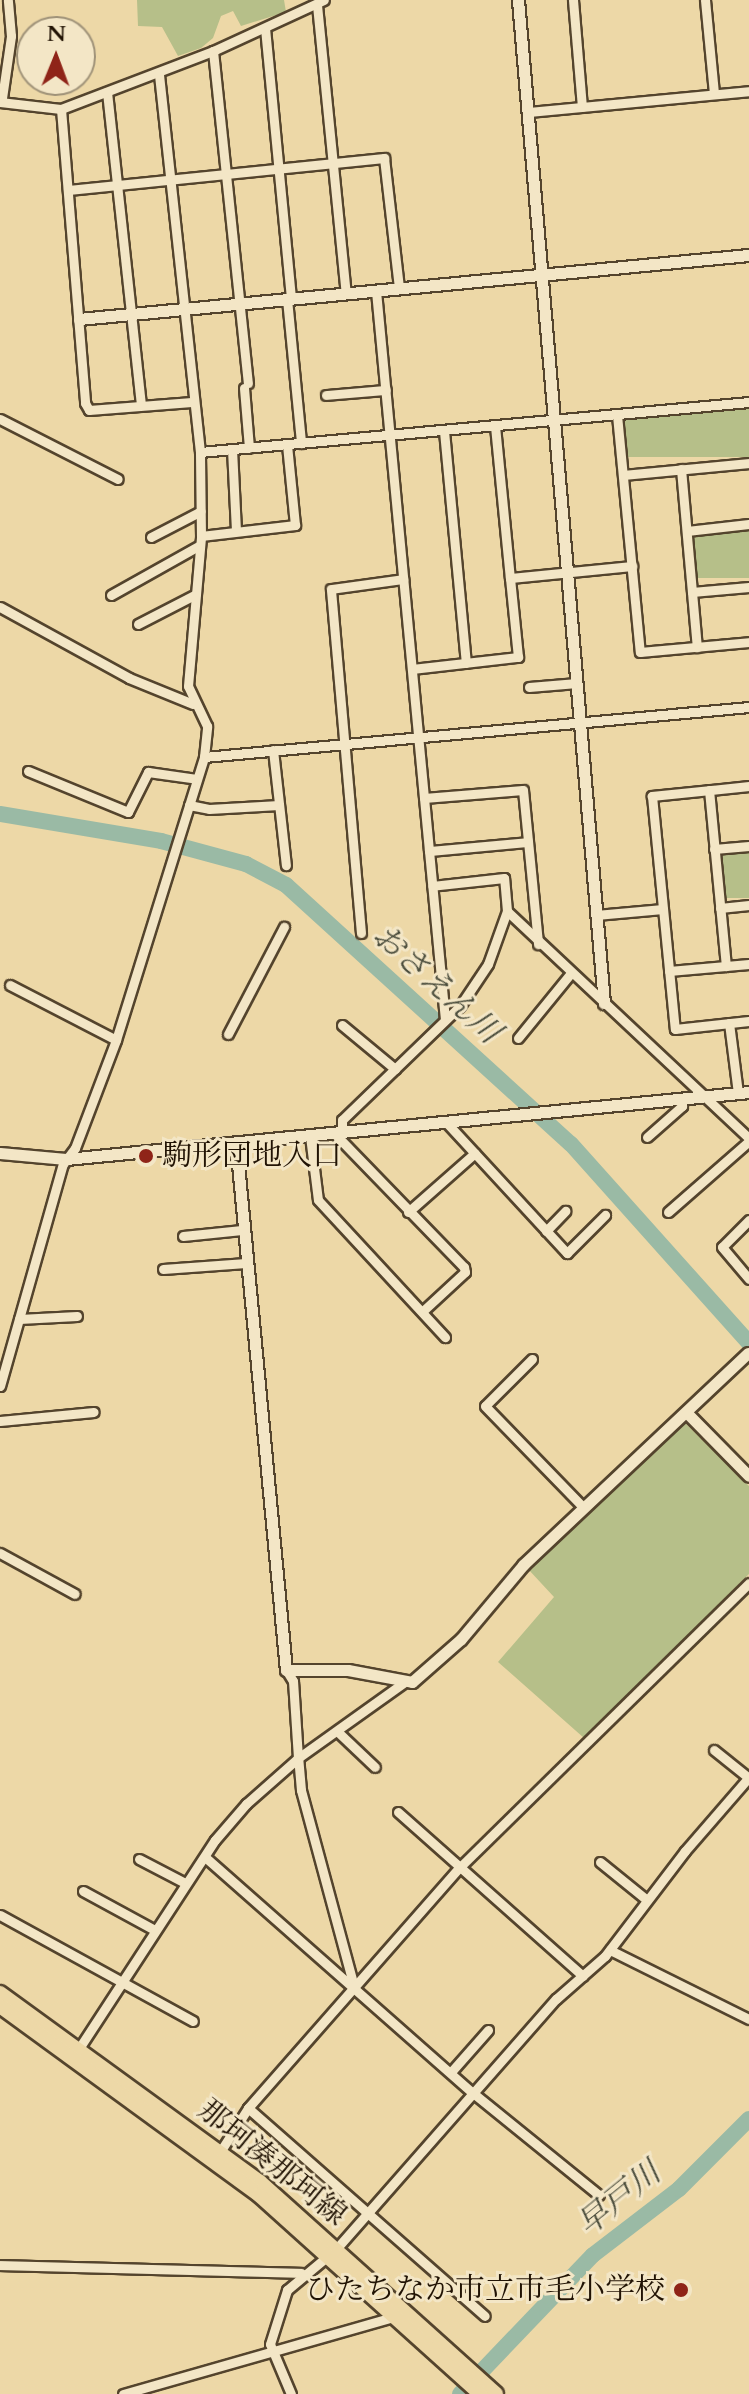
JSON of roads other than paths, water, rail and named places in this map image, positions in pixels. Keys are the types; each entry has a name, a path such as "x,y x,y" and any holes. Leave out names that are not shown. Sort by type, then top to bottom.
{"main road":[{"name":"那珂湊那珂線","path":"0,1993 333,2251"},
{"name":"那珂湊那珂線","path":"0,2006 220,2152 488,2392"}],"street":[{"path":"8,0 11,36 1,100 61,109 213,51 321,3 346,293"},
{"path":"518,0 539,275 604,1003"},
{"path":"573,0 582,107"},
{"path":"705,0 714,94"},
{"path":"265,28 301,443"},
{"path":"213,51 241,303 249,448"},
{"path":"0,1386 66,1159 75,1148 116,1040 204,757 207,726 193,704 188,686 201,540 200,452 192,402 159,73"},
{"path":"528,112 749,91"},
{"path":"107,92 141,405"},
{"path":"61,109 89,410 192,402"},
{"path":"68,190 384,158 399,288"},
{"path":"79,319 749,255"},
{"path":"376,291 445,1020"},
{"path":"326,395 386,390"},
{"path":"200,452 749,402"},
{"path":"617,415 640,652 749,642"},
{"path":"0,419 118,479"},
{"path":"412,669 518,657 495,426"},
{"path":"444,431 466,663"},
{"path":"111,595 201,540 236,531 295,525 287,445"},
{"path":"232,449 236,531"},
{"path":"623,475 749,463"},
{"path":"681,469 697,647"},
{"path":"151,537 201,511"},
{"path":"687,531 749,524"},
{"path":"510,578 632,566"},
{"path":"361,933 331,589 403,579"},
{"path":"692,592 749,587"},
{"path":"138,624 196,594"},
{"path":"0,607 117,672 193,704"},
{"path":"529,687 577,683"},
{"path":"204,757 749,707"},
{"path":"273,750 286,865"},
{"path":"28,771 128,812 148,772 197,779"},
{"path":"749,786 652,796 675,1029 749,1021"},
{"path":"424,798 523,790 538,944"},
{"path":"709,790 726,966"},
{"path":"189,805 209,809 279,805"},
{"path":"429,851 528,842"},
{"path":"714,849 749,846"},
{"path":"338,1132 342,1120 436,1030 479,981 507,911 504,878 432,886"},
{"path":"720,908 749,905"},
{"path":"596,915 663,909"},
{"path":"507,911 538,944 707,1096 749,1139 668,1212"},
{"path":"228,1034 284,927"},
{"path":"669,971 749,964"},
{"path":"518,1038 571,973"},
{"path":"10,985 116,1040"},
{"path":"0,1153 66,1159 744,1093 729,1023"},
{"path":"342,1025 395,1069"},
{"path":"647,1137 682,1106 682,1100"},
{"path":"445,1121 567,1253 605,1215"},
{"path":"338,1132 408,1212 464,1267 465,1272 424,1310"},
{"path":"310,1136 318,1200 424,1310 445,1337"},
{"path":"236,1143 286,1670 293,1681 301,1790 354,1985"},
{"path":"408,1212 475,1153"},
{"path":"546,1231 565,1211"},
{"path":"749,1220 722,1247 749,1279"},
{"path":"183,1236 242,1230"},
{"path":"163,1269 246,1263"},
{"path":"19,1319 77,1316"},
{"path":"286,1670 348,1670 403,1683 412,1682 449,1652 523,1565 749,1353"},
{"path":"532,1359 485,1406 584,1508"},
{"path":"0,1421 94,1412"},
{"path":"687,1413 749,1476"},
{"path":"0,1553 75,1594"},
{"path":"220,2152 248,2108 460,1867 749,1583"},
{"path":"75,2054 153,1929 246,1804 298,1758 403,1683"},
{"path":"337,1731 375,1767"},
{"path":"291,2394 272,2352 287,2290 301,2273 333,2251 371,2212 556,1999 610,1950 647,1900 749,1777 714,1750"},
{"path":"398,1812 583,1976"},
{"path":"205,1857 354,1985 473,2093 599,2195"},
{"path":"139,1859 185,1883"},
{"path":"600,1862 647,1900"},
{"path":"83,1891 153,1929"},
{"path":"0,1915 122,1979 193,2021"},
{"path":"610,1950 749,2019"},
{"path":"451,2072 488,2030"},
{"path":"248,2108 371,2212 485,2316"},
{"path":"0,2265 301,2273"},
{"path":"123,2394 399,2312"}],"waterway":[{"name":"おさえん川","path":"0,814 161,841 246,864 286,885 571,1144 749,1343"},
{"name":"早戸川","path":"460,2394 593,2255 679,2189 749,2119"}],"place":[{"name":"駒形団地入口","path":"146,1156"},
{"name":"ひたちなか市立市毛小学校","path":"681,2290"}]}
